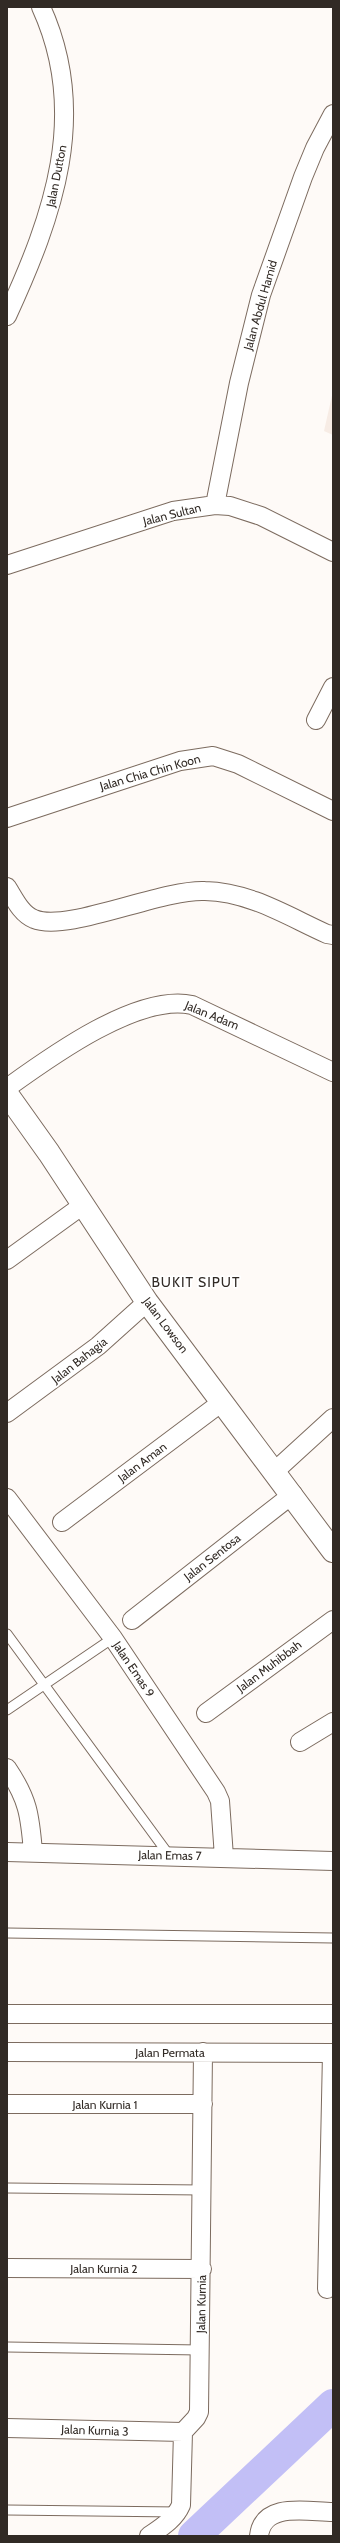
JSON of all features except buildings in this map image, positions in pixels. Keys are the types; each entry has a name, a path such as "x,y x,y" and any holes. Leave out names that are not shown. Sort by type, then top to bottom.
{"street":[{"name":"Jalan Dutton","path":"7,316 39,244 52,204 64,149 64,102 61,67 50,27 41,7"},
{"name":"Jalan Abdul Hamid","path":"215,505 239,383 261,295 303,177 333,114"},
{"name":"Jalan Sultan","path":"7,565 173,511 215,505 230,506 260,516 333,552"},
{"path":"316,720 333,687"},
{"name":"Jalan Chia Chin Koon","path":"7,818 180,761 213,756 238,764 333,811"},
{"path":"7,887 25,913 41,922 60,922 170,894 207,891 244,896 266,904 327,934 333,935"},
{"name":"Jalan Adam","path":"7,1088 77,1041 127,1016 171,1003 192,1005 333,1072"},
{"name":"Jalan Lowson","path":"7,1094 147,1302 275,1471 333,1551"},
{"path":"7,1260 83,1205"},
{"name":"Jalan Bahagia","path":"7,1413 98,1346 147,1302"},
{"name":"Jalan Aman","path":"62,1522 222,1402"},
{"path":"275,1471 333,1418"},
{"name":"Jalan Sentosa","path":"132,1620 292,1494"},
{"name":"Jalan Emas 9","path":"7,1498 113,1638 216,1792 220,1801 224,1857"},
{"name":"Jalan Muhibbah","path":"206,1713 333,1620"},
{"path":"300,1742 333,1722"},
{"path":"7,1768 25,1796 30,1822 33,1852"},
{"name":"Jalan Emas 7","path":"7,1852 169,1855 333,1861"},
{"path":"7,2014 333,2014"},
{"name":"Jalan Permata","path":"7,2052 333,2053"},
{"name":"Jalan Kurnia","path":"183,2432 196,2418 199,2412 202,2269 203,2052"},
{"path":"328,2289 333,2053"},
{"name":"Jalan Kurnia 1","path":"7,2104 203,2104"},
{"name":"Jalan Kurnia 2","path":"7,2268 202,2269"},
{"name":"Jalan Kurnia 3","path":"7,2428 183,2432"},
{"path":"149,2536 166,2524 178,2512 181,2505 183,2432"},
{"path":"259,2536 264,2521 273,2513 333,2512"}],"lane":[{"path":"7,1634 169,1855"},
{"path":"7,1710 113,1638"},
{"path":"7,1933 333,1938"},
{"path":"7,2188 202,2190"},
{"path":"7,2347 200,2350"},
{"path":"7,2510 178,2512"}],"shaded area":[{"path":"333,391 333,435 324,431"}],"waterway":[{"path":"194,2536 333,2405"}],"district":[{"name":"BUKIT SIPUT","path":"196,1282"}]}
